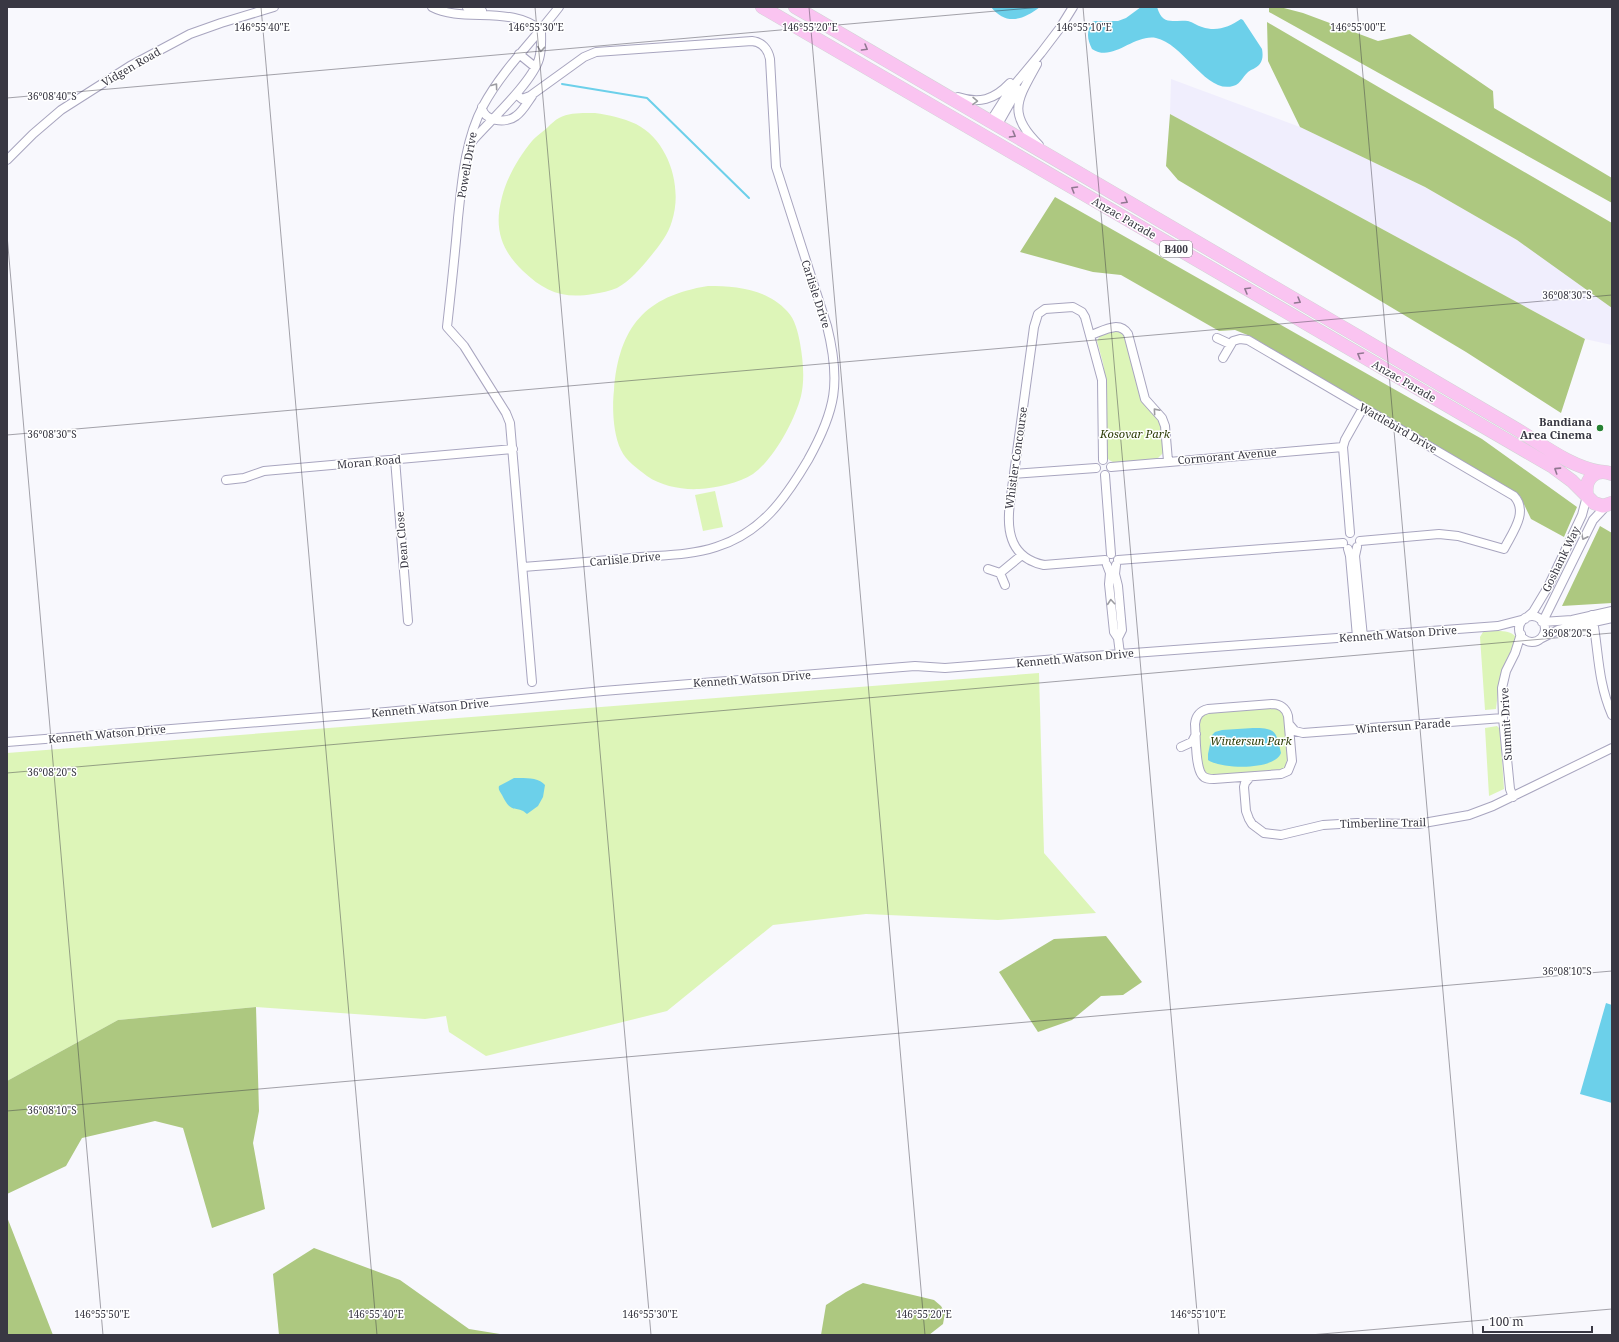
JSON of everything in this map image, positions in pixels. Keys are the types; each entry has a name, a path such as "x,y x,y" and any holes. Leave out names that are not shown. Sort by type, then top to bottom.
{"main road":[{"name":"Anzac Parade","path":"762,7 1553,467 1572,481 1587,495"},
{"name":"Anzac Parade","path":"795,7 1518,430 1566,460 1584,468 1607,473"},
{"path":"986,137 993,124"},
{"name":"B400","path":"1607,473 1594,474 1589,479 1586,486 1587,495 1596,504 1609,505"}],"street":[{"name":"Vidgen Road","path":"7,160 44,125 68,106 130,66 190,34 274,7"},
{"path":"432,7 446,12 504,17"},
{"path":"467,7 527,22 541,31 541,51 535,67 516,94 475,138 469,147"},
{"name":"Powell Drive","path":"512,449 510,423 506,414 464,346 447,327 463,178 472,129 492,90 519,54 541,31 559,7"},
{"path":"993,124 1073,7"},
{"name":"Carlisle Drive","path":"516,94 522,99 535,93 584,57 596,52 749,41 763,45 767,50 770,59 776,167 827,326 834,360 835,379 832,402 827,420 815,447 790,491 766,518 735,539 716,547 687,553 523,567"},
{"path":"938,91 971,101 982,101 992,98 1003,90 1043,50"},
{"path":"1043,50 1020,95 1018,112 1020,121 1025,130 1052,158"},
{"path":"519,54 535,67"},
{"name":"Carlisle Drive","path":"493,119 506,120 514,118 520,113 535,93"},
{"path":"482,107 485,113 493,119"},
{"name":"Whistler Concourse","path":"1090,336 1084,315 1077,308 1068,307 1045,309 1040,312 1036,319 1008,520 1011,539 1015,547 1030,561 1044,565 1107,559 1112,567 1117,562"},
{"path":"1103,460 1102,380 1090,336 1115,326 1123,328 1128,334 1145,399 1162,418 1165,426 1168,461"},
{"path":"1217,338 1230,344 1223,358"},
{"name":"Wattlebird Drive","path":"1230,344 1239,339 1248,340 1514,496 1519,504 1521,514 1504,549 1458,536 1443,534 1359,544"},
{"path":"1350,533 1343,447 1345,440 1363,408"},
{"name":"Cormorant Avenue","path":"1111,467 1343,447"},
{"path":"512,449 532,682"},
{"name":"Moran Road","path":"226,480 244,478 264,470 512,449"},
{"name":"Dean Close","path":"395,459 408,621"},
{"path":"1103,460 1109,462 1111,467 1109,473 1105,475"},
{"path":"1096,468 1103,460"},
{"path":"1014,474 1096,468"},
{"path":"1096,468 1100,474 1105,475"},
{"path":"1105,475 1107,559 1110,573 1114,632 1118,638 1120,654"},
{"name":"Goshank Way","path":"1526,619 1533,612 1548,587 1584,511 1587,495"},
{"name":"Goshank Way","path":"1542,622 1593,520 1609,505"},
{"path":"1350,533 1357,535 1359,544 1355,556 1360,637 1350,556 1346,546 1345,536 1350,533"},
{"path":"1117,562 1346,546 1354,550 1359,544"},
{"path":"1000,573 1022,555"},
{"path":"1107,559 1117,556 1115,574 1122,630 1118,638"},
{"path":"988,569 1000,573 1005,584"},
{"name":"Goshank Way","path":"1554,598 1554,609 1556,615 1561,619 1568,620"},
{"path":"1515,653 1558,630 1612,612"},
{"path":"1542,622 1545,631 1539,640 1533,642 1527,641 1520,634 1520,625 1526,619 1534,617 1542,622 1612,618"},
{"name":"Kenneth Watson Drive","path":"7,742 386,712 634,688 915,666 945,668 1498,626 1526,619"},
{"path":"1593,619 1599,673 1607,703 1612,715"},
{"name":"Kenneth Watson Drive","path":"1498,626 1520,634"},
{"name":"Summit Drive","path":"1513,797 1510,788 1502,698 1503,683 1508,666 1515,653 1520,634"},
{"path":"1277,705 1283,707 1287,712 1290,724 1292,763 1287,772 1280,774 1214,779 1204,777 1199,769 1196,733 1195,721 1197,716 1201,712 1208,709 1277,705"},
{"name":"Wintersun Parade","path":"1303,733 1503,718"},
{"path":"1290,724 1295,731 1303,733"},
{"path":"1196,733 1192,742 1182,747 1191,749 1198,757"},
{"path":"1291,745 1294,738 1303,733"},
{"name":"Timberline Trail","path":"1250,776 1245,783 1244,789 1246,811 1250,822 1264,833 1276,835 1339,823 1404,824 1431,822 1469,814 1513,797 1612,748"},
{"path":"1233,778 1240,782 1244,789"}],"shaded area":[{"path":"1171,79 1300,127 1425,187 1517,240 1612,289 1612,345 1585,339 1170,114"}],"green space":[{"path":"1269,7 1280,7 1303,13 1378,41 1410,34 1493,91 1494,108 1612,178 1612,203 1269,12"},
{"path":"1267,22 1612,223 1612,308 1517,240 1425,187 1300,127 1268,61"},
{"path":"577,113 595,113 616,117 636,124 657,142 665,153 674,180 676,194 675,208 672,221 663,240 643,266 626,282 617,288 602,292 582,295 563,294 547,289 539,284 515,263 504,246 501,237 499,228 500,208 504,190 510,175 534,139 563,116"},
{"path":"1170,114 1585,339 1561,413 1466,352 1178,180 1166,166"},
{"path":"1055,197 1482,439 1577,507 1564,537 1531,519 1520,496 1250,336 1235,330 1219,331 1121,275 1093,272 1020,252"},
{"path":"708,286 740,288 761,293 779,304 790,314 799,339 802,356 803,383 798,406 789,427 769,459 761,467 753,474 741,480 713,488 686,489 665,485 647,476 636,468 623,454 616,436 613,397 617,368 622,349 629,332 639,318 652,307 667,298 686,291"},
{"name":"Kosovar Park","path":"1113,330 1124,335 1155,413 1162,426 1164,449 1163,453 1157,459 1115,463 1107,457 1107,391 1103,363 1097,341 1101,334"},
{"path":"715,491 723,527 703,531 695,495"},
{"path":"1600,526 1612,533 1612,603 1562,606"},
{"path":"1483,632 1508,632 1516,637 1515,644 1506,660 1501,674 1496,709 1485,710 1480,637"},
{"path":"1039,673 1044,853 1096,913 998,920 866,914 773,925 667,1011 486,1056 449,1032 446,1016 425,1019 256,1007 118,1020 7,1081 7,753"},
{"name":"Wintersun Park","path":"1274,708 1283,713 1287,726 1288,751 1284,769 1210,776 1206,772 1203,767 1200,752 1200,717 1208,712"},
{"path":"1497,726 1500,729 1504,789 1489,796 1485,728"},
{"path":"1106,936 1142,982 1123,995 1101,996 1072,1020 1038,1032 999,972 1054,939"},
{"path":"256,1007 259,1111 253,1143 265,1209 212,1228 183,1128 155,1121 82,1138 66,1166 7,1194 7,1081 118,1020"},
{"path":"7,1217 53,1335 7,1335"},
{"path":"314,1248 400,1280 469,1329 506,1335 279,1335 273,1274"},
{"path":"863,1283 934,1300 941,1306 945,1313 943,1324 929,1335 821,1335 826,1305"}],"water":[{"path":"991,7 1040,7 1034,12 1021,18 1009,19 997,13"},
{"path":"1141,7 1157,7 1159,13 1165,20 1188,21 1213,29 1223,28 1241,19 1262,49 1263,56 1261,62 1257,67 1248,72 1236,85 1223,86 1214,83 1204,76 1176,49 1166,42 1156,38 1139,40 1108,53 1092,49 1088,35 1089,28 1093,21 1118,21 1126,18"},
{"path":"1253,728 1266,729 1274,732 1278,740 1281,753 1276,759 1268,763 1247,767 1224,765 1208,760 1212,735 1215,732 1222,730"},
{"path":"514,778 535,779 545,785 543,797 538,806 527,814 523,811 511,808 499,790 499,786"},
{"path":"1606,1003 1612,1005 1612,1103 1580,1094"}],"waterway":[{"path":"562,84 647,98 749,198"}],"place":[{"name":"Bandiana Area Cinema","path":"1600,428"}]}
